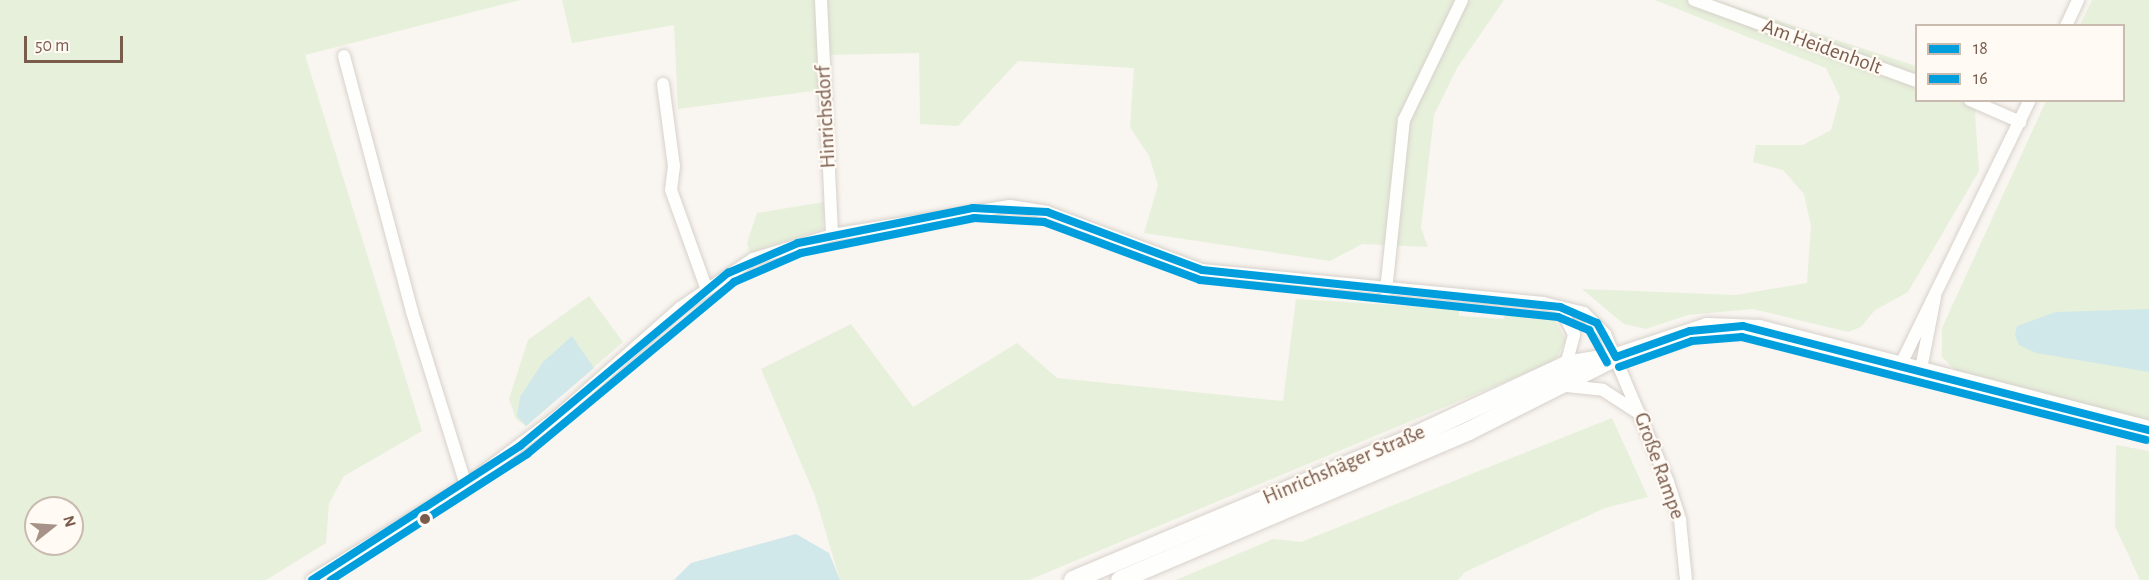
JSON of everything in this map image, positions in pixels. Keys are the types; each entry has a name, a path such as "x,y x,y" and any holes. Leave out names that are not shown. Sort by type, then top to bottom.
{"main road":[{"name":"Hinrichshäger Straße","path":"1120,580 1567,386 1616,357 1690,331 1734,326 1921,369 2149,430"},
{"name":"Hinrichshäger Straße","path":"1073,580 1410,438 1566,364 1616,357"}],"street":[{"name":"Hinrichsdorf","path":"821,0 832,235"},
{"path":"1386,291 1404,120 1462,0"},
{"name":"Am Heidenholt","path":"1694,0 1915,80"},
{"path":"2067,24 2078,0"},
{"path":"344,56 412,312 466,485"},
{"path":"663,84 674,166 671,190 706,287"},
{"path":"1975,102 2020,122"},
{"path":"1901,364 1923,311 1935,297 2029,102"},
{"path":"312,580 466,485 557,417 706,287 776,249 832,235 1010,206 1047,212 1202,270 1386,291 1560,307 1584,313 1597,323 1616,357"},
{"path":"1921,369 1935,297"},
{"path":"1560,307 1574,335 1566,364"},
{"name":"Große Rampe","path":"1616,357 1674,499 1686,580"},
{"name":"Hinrichshäger Straße","path":"1567,386 1603,390 1640,414"}],"green space":[{"path":"0,0 520,0 305,55 422,431 344,476 329,503 326,543 266,580 0,580"},
{"path":"562,0 1504,0 1457,68 1434,115 1421,228 1428,247 1362,244 1330,261 1144,233 1158,185 1149,156 1130,127 1134,68 1018,61 958,126 920,124 919,53 826,55 820,90 678,109 674,25 572,43"},
{"path":"1655,0 1715,0 1915,66 1915,102 1979,102 1975,113 1979,171 1908,292 1875,310 1861,327 1848,332 1753,309 1688,315 1646,329 1624,324 1582,289 1736,295 1807,283 1811,226 1804,194 1783,170 1753,162 1756,145 1803,145 1831,130 1840,97 1826,68"},
{"path":"2092,0 2149,0 2149,423 1958,373 1942,357 1942,328 2046,102 2125,102 2125,24 2080,24"},
{"path":"824,202 823,229 750,253 747,243 757,213"},
{"path":"589,296 623,342 526,426 516,419 509,399 528,340"},
{"path":"1296,299 1459,309 1459,316 1504,319 1505,313 1527,313 1554,319 1566,340 1555,361 1029,580 840,580 815,496 761,369 851,324 913,407 1017,343 1057,378 1283,401"},
{"path":"1612,418 1648,497 1605,508 1465,572 1458,580 1176,580 1273,539 1301,542"},
{"path":"2116,445 2149,451 2149,580 2140,580 2115,526"}],"water":[{"path":"2149,309 2149,372 2036,353 2019,345 2015,335 2017,326 2056,312"},
{"path":"572,336 594,368 526,426 517,416 520,397 543,362"},
{"path":"796,534 829,553 840,580 674,580 691,563"}],"transit line":[{"name":"18","path":"312,580 520,446 728,273 798,243 973,208 1047,212 1202,270 1560,307 1597,323 1616,357"},
{"name":"16","path":"331,580 527,454 734,282 801,253 974,218 1044,222 1200,280 1558,317 1589,330 1607,362"},
{"name":"18","path":"1616,357 1690,331 1743,326 2149,430"},
{"name":"16","path":"1619,367 1692,341 1742,337 2146,440"}]}
